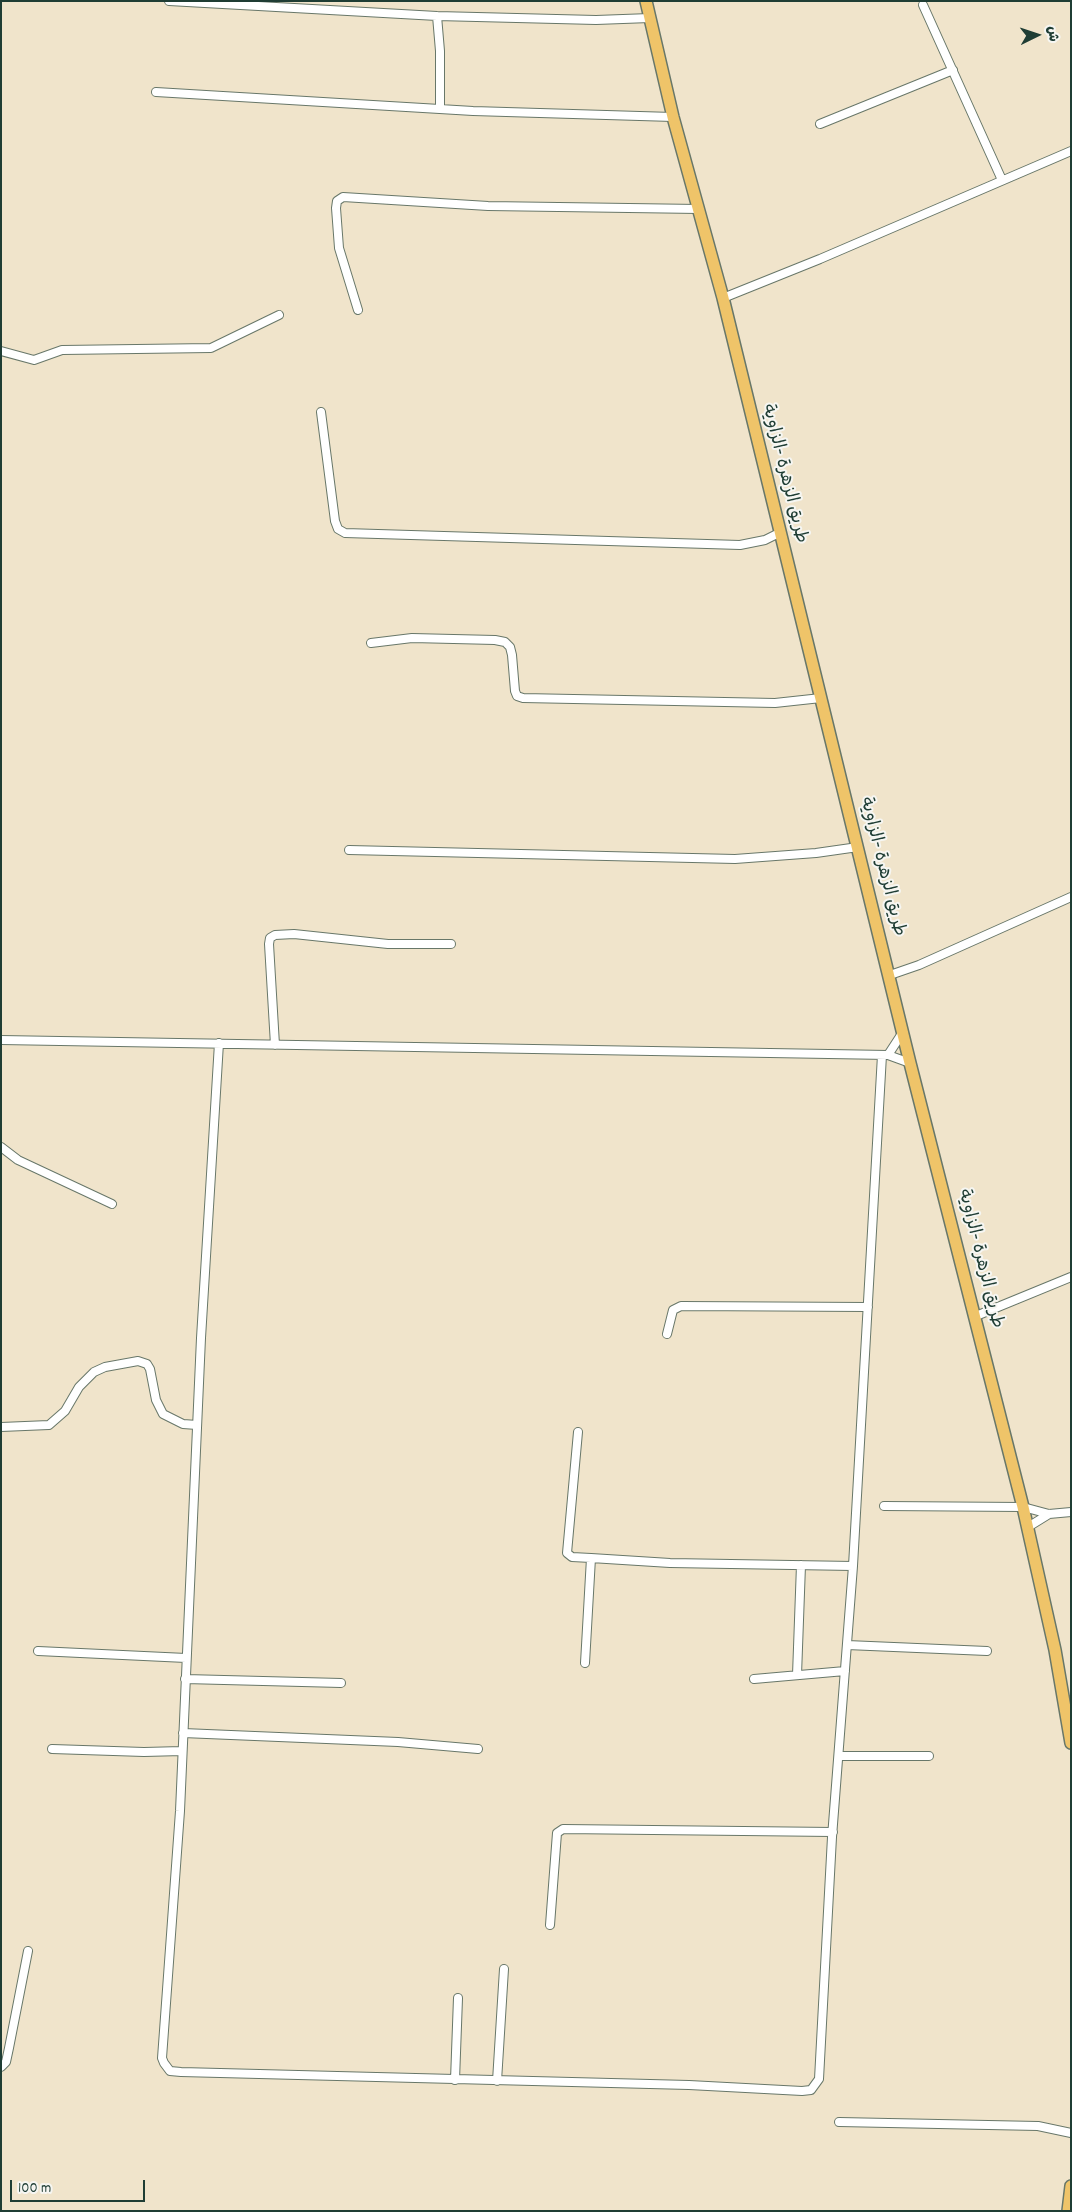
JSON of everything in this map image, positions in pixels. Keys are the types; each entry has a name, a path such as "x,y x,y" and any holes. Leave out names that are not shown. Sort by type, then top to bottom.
{"main road":[{"name":"طريق الزهرة -الزاوية","path":"646,1 673,117 723,298 910,1063 976,1316 1028,1527 1064,1693 1071,1743"},
{"path":"1068,2211 1071,2186"}],"street":[{"path":"169,1 437,16 596,20 650,18"},
{"path":"923,5 1002,180"},
{"path":"437,16 440,51 440,108"},
{"path":"820,124 952,70"},
{"path":"156,92 235,99 473,111 673,117"},
{"path":"723,298 820,260 1071,150"},
{"path":"358,310 339,248 336,208 337,201 343,198 488,206 699,209"},
{"path":"1,351 34,360 62,350 212,348 279,315"},
{"path":"321,412 336,521 338,529 345,533 740,545 765,540 779,533"},
{"path":"371,643 412,638 495,640 505,642 510,647 512,654 514,691 523,698 775,703 821,698"},
{"path":"349,850 735,859 858,848"},
{"path":"890,975 919,965 1071,897"},
{"path":"275,1045 269,944 270,938 275,935 294,934 388,944 451,944"},
{"path":"219,1043 197,1425 182,1751 162,2058 167,2067 170,2071 181,2072 282,2073 351,2078 811,2090 819,2079 833,1832 853,1566 885,1055 903,1032"},
{"path":"1,1040 885,1055 910,1063"},
{"path":"1,1147 18,1160 112,1204"},
{"path":"976,1316 1071,1278"},
{"path":"667,1334 673,1310 681,1306 868,1307"},
{"path":"1,1427 49,1425 65,1411 79,1388 94,1372 106,1366 138,1362 147,1364 150,1369 156,1400 163,1414 183,1424 197,1425"},
{"path":"578,1432 567,1553 572,1557 670,1563 853,1566"},
{"path":"884,1506 1023,1507 1048,1514 1071,1512"},
{"path":"1028,1527 1048,1514"},
{"path":"585,1663 591,1558"},
{"path":"797,1675 801,1565"},
{"path":"847,1645 988,1651"},
{"path":"38,1651 186,1658"},
{"path":"754,1679 845,1671"},
{"path":"185,1679 342,1683"},
{"path":"183,1733 398,1742 478,1749"},
{"path":"52,1749 144,1752 182,1751"},
{"path":"838,1756 929,1756"},
{"path":"550,1925 557,1833 563,1828 833,1832"},
{"path":"1,2067 6,2062 28,1951"},
{"path":"497,2081 504,1969"},
{"path":"455,2080 458,1998"},
{"path":"839,2122 1038,2126 1071,2132"}]}
